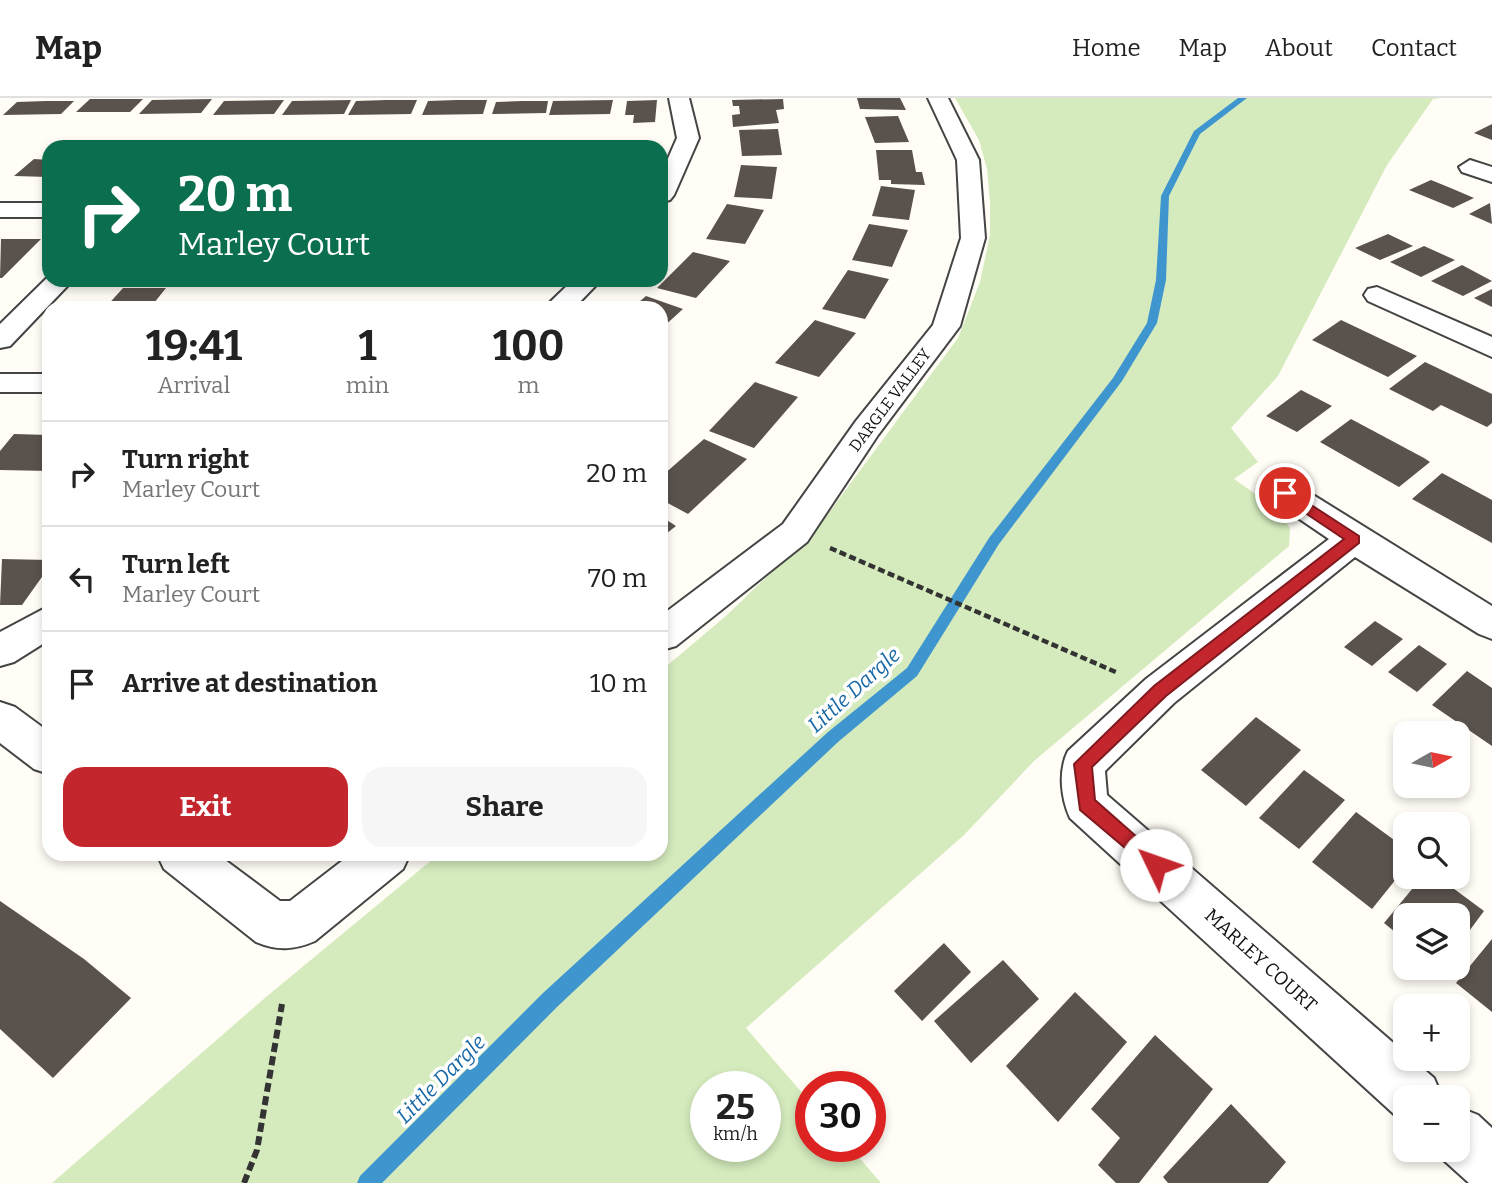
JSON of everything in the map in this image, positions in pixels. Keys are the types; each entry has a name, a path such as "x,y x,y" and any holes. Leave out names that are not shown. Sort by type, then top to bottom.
{"street":[{"path":"668,182 688,138 679,98"},
{"name":"DARGLE VALLEY","path":"668,630 795,533 867,428 946,326 973,238 968,160 938,98"},
{"path":"1470,167 1492,175"},
{"path":"0,210 42,210"},
{"path":"0,340 54,287"},
{"path":"566,301 580,287"},
{"path":"1377,295 1492,348"},
{"path":"0,383 42,383"},
{"path":"1285,493 1492,624"},
{"name":"MARLEY COURT","path":"1354,539 1160,691 1083,764 1086,804 1402,1085"},
{"path":"0,651 42,625"},
{"path":"0,719 42,750"},
{"path":"189,861 273,925 298,924 378,861"},
{"path":"1470,1146 1492,1166"}],"path":[{"path":"825,545 936,596 1160,691"},
{"path":"244,1183 257,1150 282,1004"}],"green space":[{"path":"955,98 1441,98 1433,99 1387,165 1278,376 1231,428 1258,462 1234,479 1274,507 1290,528 1289,546 1034,761 964,835 746,1028 795,1085 795,1162 863,1162 881,1183 52,1183 266,997 431,861 668,861 668,665 727,615 819,526 958,338 980,282 990,235 987,169 979,140"}],"building":[{"path":"857,98 900,98 906,110 860,109"},
{"path":"90,99 143,99 130,112 76,112"},
{"path":"212,99 201,113 139,114 152,100"},
{"path":"783,99 784,109 776,110 779,123 733,127 732,115 740,114 739,106 733,106 732,100"},
{"path":"284,100 274,114 213,115 224,101"},
{"path":"351,100 344,114 282,115 292,101"},
{"path":"417,100 411,114 348,115 356,101"},
{"path":"487,100 483,114 422,115 428,101"},
{"path":"613,100 610,114 549,115 553,101"},
{"path":"657,100 655,122 633,123 634,115 625,115 627,101"},
{"path":"74,101 61,114 3,115 17,102"},
{"path":"548,101 546,113 492,114 496,102"},
{"path":"898,116 909,142 875,143 865,117"},
{"path":"1492,124 1492,140 1474,133"},
{"path":"778,129 782,155 742,156 739,130"},
{"path":"876,150 912,150 916,172 922,172 925,185 891,184 891,180 879,180"},
{"path":"34,159 42,160 42,177 14,176"},
{"path":"741,165 777,167 772,199 734,197"},
{"path":"1431,180 1474,198 1453,208 1409,190"},
{"path":"881,186 915,190 909,220 872,216"},
{"path":"1490,203 1492,224 1469,214"},
{"path":"727,204 764,210 745,244 706,239"},
{"path":"869,224 908,230 892,267 852,260"},
{"path":"1388,234 1413,246 1380,260 1355,248"},
{"path":"1,239 41,239 2,278 0,278"},
{"path":"1424,246 1455,260 1421,277 1390,262"},
{"path":"693,252 730,261 696,298 657,288 668,287 668,277"},
{"path":"1462,265 1492,281 1463,296 1431,281"},
{"path":"848,270 889,279 865,319 822,309"},
{"path":"123,288 166,288 156,301 111,301"},
{"path":"1492,289 1492,307 1474,298"},
{"path":"646,296 660,301 640,301"},
{"path":"668,304 683,309 668,323"},
{"path":"815,320 856,333 819,377 775,363"},
{"path":"1341,320 1417,356 1388,377 1312,340"},
{"path":"1425,362 1492,394 1492,423 1487,427 1441,405 1433,411 1389,389"},
{"path":"755,382 798,397 754,448 709,431"},
{"path":"1301,390 1332,406 1297,432 1266,416"},
{"path":"1351,419 1430,462 1399,487 1320,442"},
{"path":"14,434 42,435 42,471 0,470 0,451"},
{"path":"704,439 747,459 688,514 668,503 668,471"},
{"path":"1442,473 1492,500 1492,543 1412,499"},
{"path":"668,521 676,526 668,532"},
{"path":"2,559 42,560 42,577 22,605 0,605"},
{"path":"1375,621 1403,639 1372,666 1344,647"},
{"path":"1419,645 1447,664 1417,692 1388,672"},
{"path":"1467,671 1492,688 1492,746 1470,731 1470,721 1455,721 1432,705"},
{"path":"1256,717 1301,750 1246,806 1201,770"},
{"path":"1304,770 1345,800 1299,849 1259,818"},
{"path":"1356,812 1393,839 1393,883 1372,909 1312,862"},
{"path":"1412,889 1454,889 1484,911 1470,930 1470,903 1401,903"},
{"path":"0,901 84,959 131,998 53,1078 0,1029"},
{"path":"1393,912 1393,930 1384,923"},
{"path":"1492,939 1492,1012 1456,983 1458,980 1470,980 1470,966"},
{"path":"944,943 971,972 922,1021 894,991"},
{"path":"1003,960 1039,999 971,1063 934,1021"},
{"path":"1075,992 1127,1042 1058,1122 1006,1066"},
{"path":"1155,1035 1213,1089 1139,1183 1116,1183 1098,1165 1120,1138 1091,1109"},
{"path":"1231,1104 1286,1162 1268,1183 1168,1183 1163,1177"}],"waterway":[{"name":"Little Dargle","path":"367,1183 550,1000 833,737 912,672 994,541 1118,379 1152,323 1161,280 1165,196 1197,133 1243,98"}],"route":[{"path":"1156,865 1086,804 1083,764 1160,691 1354,539 1285,493"}]}
